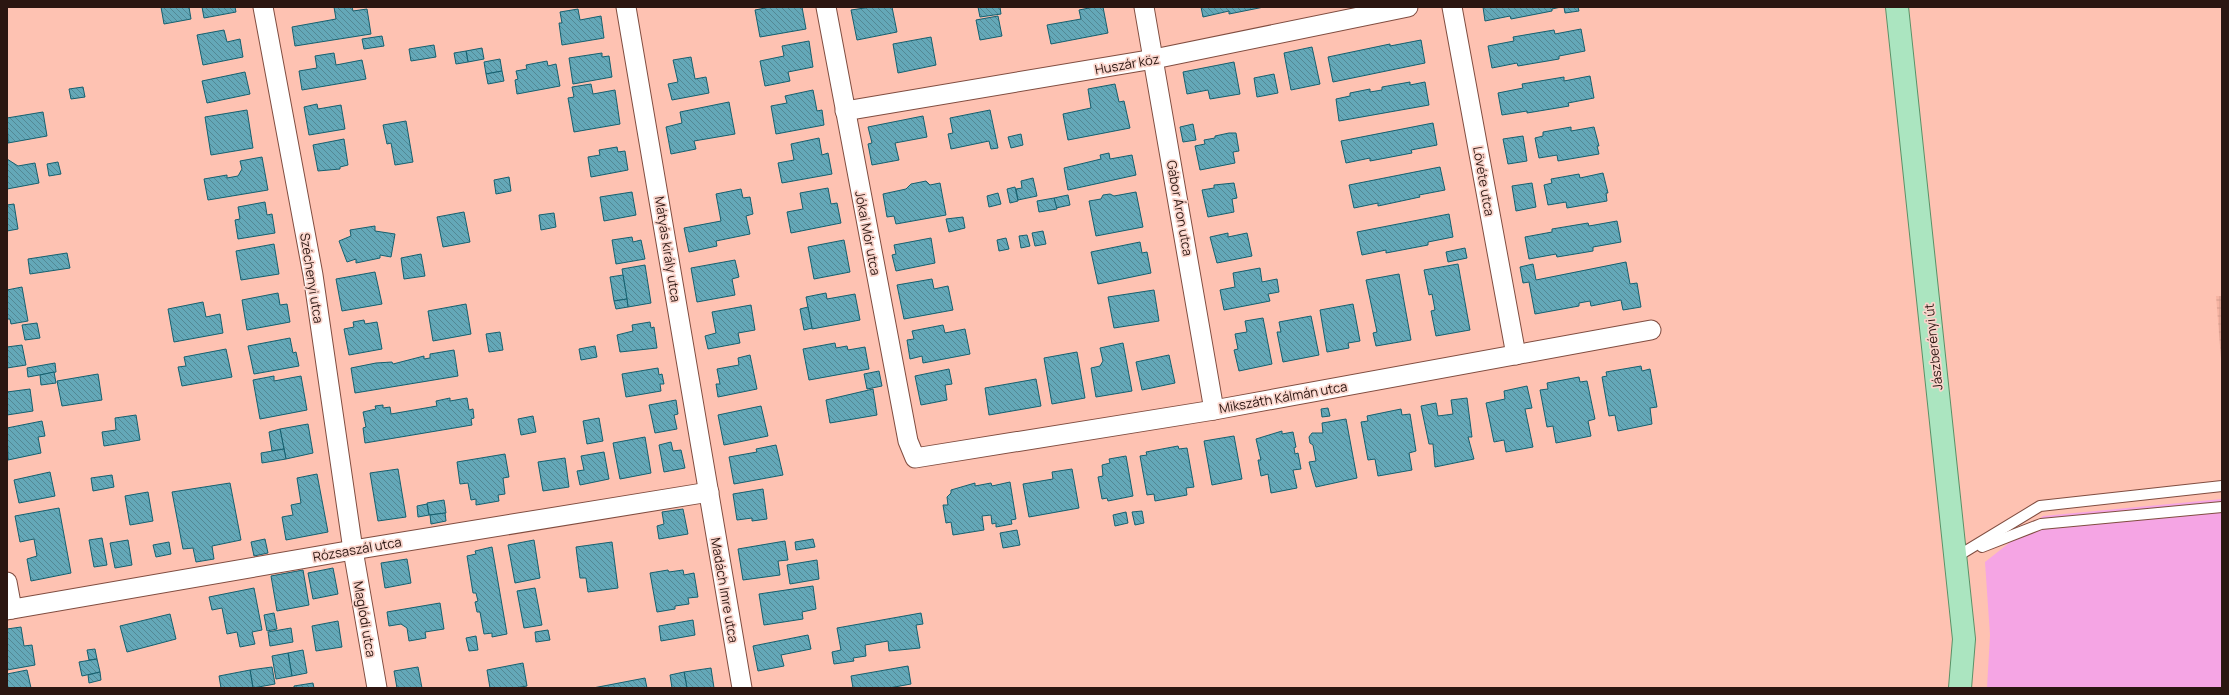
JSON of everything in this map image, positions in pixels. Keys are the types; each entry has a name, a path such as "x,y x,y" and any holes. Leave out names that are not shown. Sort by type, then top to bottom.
{"main road":[{"name":"Jászberényi út","path":"1897,7 1964,639 1960,688"}],"street":[{"name":"Széchenyi utca","path":"263,7 313,275 353,550"},
{"name":"Mátyás király utca","path":"626,7 708,492"},
{"name":"Jókai Mór utca","path":"826,7 908,441 915,458"},
{"name":"Gábor Áron utca","path":"1144,7 1214,410"},
{"name":"Huszár köz","path":"845,111 1154,59 1408,7"},
{"name":"Lövéte utca","path":"1452,7 1516,355"},
{"name":"Mikszáth Kálmán utca","path":"915,458 1214,410 1651,330"},
{"name":"Rózsaszál utca","path":"10,610 353,550 708,492"},
{"name":"Madách Imre utca","path":"708,492 742,688"},
{"name":"Maglódi utca","path":"353,550 376,688"},
{"path":"7,582 10,610"}],"lane":[{"path":"1956,557 2040,506 2222,486"},
{"path":"1956,557 2040,524 2222,507"}],"shaded area":[{"path":"2216,296 2222,296 2222,371"},
{"path":"2222,499 2222,688 1987,688 1990,635 1985,562 2043,516"}],"building":[{"path":"161,7 189,7 191,19 164,24"},
{"path":"202,7 235,7 236,12 204,18"},
{"path":"334,7 352,7 353,11 367,9 371,34 295,46 292,27 336,19"},
{"path":"770,7 802,7 806,29 760,37 755,10"},
{"path":"871,7 892,7 897,32 857,40 851,10"},
{"path":"978,7 1000,7 1001,14 980,17"},
{"path":"1103,7 1108,33 1051,44 1047,25 1081,19 1079,10"},
{"path":"1201,7 1264,7 1229,14 1229,11 1203,17"},
{"path":"1483,7 1561,7 1552,9 1552,11 1511,19 1510,16 1485,21"},
{"path":"1564,7 1578,7 1579,11 1565,13"},
{"path":"578,9 580,20 601,16 604,38 562,45 559,23 562,23 560,12"},
{"path":"998,16 1002,36 980,40 976,20"},
{"path":"1581,29 1585,51 1559,56 1559,59 1518,66 1517,63 1492,68 1488,46 1514,41 1513,37 1554,30 1555,34"},
{"path":"224,30 227,42 240,39 243,57 203,65 197,35"},
{"path":"382,36 384,46 364,49 362,39"},
{"path":"931,37 936,65 898,73 893,44"},
{"path":"1421,40 1425,63 1333,82 1328,57 1390,44 1390,46"},
{"path":"809,41 813,67 788,72 790,81 765,86 760,61 784,56 782,46"},
{"path":"434,45 436,57 411,61 409,49"},
{"path":"1312,47 1320,84 1291,90 1284,53"},
{"path":"482,48 484,59 468,62 466,51"},
{"path":"466,51 468,62 456,64 454,53"},
{"path":"334,53 336,65 362,60 366,79 302,90 299,71 317,68 315,56"},
{"path":"602,53 602,57 609,56 612,77 573,84 569,58"},
{"path":"691,57 695,79 706,77 709,93 672,100 668,84 678,82 673,60"},
{"path":"500,59 502,71 486,74 484,62"},
{"path":"547,61 548,66 556,64 560,86 517,94 515,80 518,79 516,71 527,69 526,65"},
{"path":"1234,62 1240,94 1210,99 1208,90 1187,94 1183,72"},
{"path":"502,71 504,81 488,84 486,74"},
{"path":"245,72 250,94 207,103 202,81"},
{"path":"1274,74 1278,93 1257,97 1254,78"},
{"path":"1590,76 1594,98 1568,103 1569,106 1527,113 1527,111 1502,115 1498,93 1523,88 1522,84 1564,77 1564,81"},
{"path":"1410,82 1410,85 1425,82 1429,105 1339,121 1336,99 1350,96 1350,93 1370,89 1370,92 1382,90 1382,87"},
{"path":"591,84 593,94 615,90 620,124 574,132 568,98 574,97 572,87"},
{"path":"1115,84 1119,102 1124,101 1130,128 1068,140 1063,114 1091,108 1088,89"},
{"path":"83,87 85,97 71,99 69,89"},
{"path":"813,90 817,111 822,110 824,125 776,134 771,106 787,103 785,96"},
{"path":"729,102 735,134 694,141 696,149 671,154 666,127 682,123 680,112"},
{"path":"317,104 318,109 341,105 345,129 309,135 304,107"},
{"path":"247,110 253,148 211,155 205,117"},
{"path":"990,110 998,148 991,149 989,141 951,149 948,134 953,133 950,118"},
{"path":"43,112 47,136 8,143 7,118"},
{"path":"923,116 927,137 895,143 899,160 872,165 868,144 872,143 868,127"},
{"path":"406,121 413,162 395,165 391,143 387,144 383,125"},
{"path":"1433,123 1437,145 1411,150 1412,153 1370,161 1370,158 1346,163 1341,141"},
{"path":"1193,124 1196,140 1183,142 1180,127"},
{"path":"1571,127 1571,131 1594,127 1599,146 1597,146 1599,154 1558,161 1557,155 1539,158 1535,138 1543,136 1543,132"},
{"path":"1229,133 1236,133 1239,151 1233,152 1235,163 1200,170 1195,146 1205,144 1204,140"},
{"path":"1021,134 1023,145 1011,148 1008,137"},
{"path":"1523,136 1527,161 1508,164 1503,139"},
{"path":"819,138 822,155 828,153 832,174 782,183 778,163 794,160 791,144"},
{"path":"344,139 348,165 340,167 340,169 318,171 313,145"},
{"path":"617,147 618,152 625,151 628,170 591,177 588,157 600,155 599,150"},
{"path":"1109,153 1110,159 1132,155 1136,175 1068,190 1064,168 1101,159 1100,155"},
{"path":"262,157 268,190 208,200 204,179 227,175 227,178 238,176 242,169 240,161"},
{"path":"7,159 18,166 35,163 39,183 7,189"},
{"path":"58,162 61,174 49,176 47,164"},
{"path":"1440,167 1445,190 1378,206 1378,203 1354,208 1349,185"},
{"path":"1603,173 1608,193 1606,193 1607,201 1567,208 1566,202 1548,205 1544,185 1552,183 1551,179 1579,174 1580,178"},
{"path":"509,177 511,191 496,194 494,180"},
{"path":"1033,178 1037,196 1018,200 1016,189 1022,188 1021,181"},
{"path":"926,181 930,185 940,183 946,215 896,224 894,216 887,217 883,194 906,189 911,184"},
{"path":"1234,183 1237,198 1232,199 1234,212 1208,217 1202,190 1214,188 1214,185"},
{"path":"1532,183 1536,207 1516,211 1512,186"},
{"path":"1015,187 1018,201 1010,203 1007,189"},
{"path":"828,188 831,204 837,203 841,223 791,233 787,212 803,209 800,193"},
{"path":"741,189 743,198 750,197 753,214 746,216 750,234 716,241 717,246 689,252 684,228 721,221 716,194"},
{"path":"632,192 636,215 604,221 600,197"},
{"path":"1136,192 1143,227 1096,236 1089,201 1101,199 1103,195 1110,194 1114,196"},
{"path":"998,193 1001,204 989,207 987,196"},
{"path":"1068,195 1070,205 1056,208 1054,198"},
{"path":"1054,198 1057,209 1039,212 1037,201"},
{"path":"265,202 267,215 272,214 275,233 238,239 235,220 240,219 238,207"},
{"path":"14,204 18,229 7,231 7,205"},
{"path":"464,212 470,242 443,247 437,217"},
{"path":"554,213 556,227 541,230 539,215"},
{"path":"1449,214 1453,237 1428,242 1428,245 1386,253 1386,250 1362,255 1357,232"},
{"path":"963,217 965,228 949,232 946,219"},
{"path":"1617,221 1621,242 1593,247 1593,251 1557,257 1556,254 1529,259 1525,237 1552,232 1552,229 1588,223 1589,226"},
{"path":"375,226 375,231 395,234 391,257 380,255 380,258 356,263 356,259 347,262 339,241 351,236 350,230"},
{"path":"1043,231 1046,244 1035,246 1032,233"},
{"path":"1228,233 1228,237 1247,233 1252,256 1217,263 1210,237"},
{"path":"1027,235 1030,246 1021,248 1019,236"},
{"path":"632,237 633,242 641,240 645,259 616,264 612,240"},
{"path":"931,238 935,263 896,271 892,255 896,254 894,245"},
{"path":"1006,238 1009,249 999,251 997,240"},
{"path":"844,240 850,272 814,279 808,247"},
{"path":"1140,242 1142,253 1147,252 1151,273 1098,284 1091,252"},
{"path":"274,244 279,274 241,280 236,251"},
{"path":"1465,248 1467,258 1448,262 1446,252"},
{"path":"67,253 70,268 30,274 28,259"},
{"path":"421,254 425,276 404,279 401,258"},
{"path":"735,260 739,277 732,279 735,295 697,302 691,268"},
{"path":"1626,262 1630,284 1637,283 1641,307 1623,310 1621,300 1591,306 1590,301 1579,303 1579,306 1535,314 1529,282 1523,283 1520,267 1533,264 1536,280"},
{"path":"1458,264 1470,330 1436,336 1431,311 1435,310 1432,294 1429,295 1424,270"},
{"path":"645,265 651,303 628,307 622,269"},
{"path":"1260,268 1262,282 1277,279 1279,292 1268,294 1270,301 1224,310 1220,290 1235,287 1233,273"},
{"path":"375,272 382,304 342,311 336,279"},
{"path":"1399,274 1411,340 1376,346 1373,333 1377,332 1366,280"},
{"path":"623,275 627,299 614,301 610,277"},
{"path":"932,279 934,289 948,286 953,310 904,319 897,285"},
{"path":"22,287 28,321 11,324 10,319 7,319 7,290"},
{"path":"1154,290 1159,321 1114,328 1108,297"},
{"path":"278,293 280,305 287,304 290,322 247,330 242,300"},
{"path":"826,293 827,299 855,294 860,320 812,329 806,297"},
{"path":"627,299 628,307 616,309 614,301"},
{"path":"203,302 206,317 220,314 223,333 174,342 168,309"},
{"path":"466,304 471,334 433,341 428,311"},
{"path":"1353,304 1360,341 1348,343 1349,348 1327,352 1320,310"},
{"path":"751,305 755,330 738,333 740,343 708,349 705,336 716,333 712,312"},
{"path":"808,307 812,328 804,330 800,309"},
{"path":"1311,316 1319,355 1283,362 1277,332 1281,332 1279,322"},
{"path":"1263,318 1272,364 1239,371 1234,350 1238,349 1235,334 1247,332 1245,321"},
{"path":"364,320 365,324 377,322 382,349 349,355 344,329 354,327 353,322"},
{"path":"650,322 651,328 654,327 657,348 620,352 617,335 633,331 632,325"},
{"path":"37,323 40,338 25,340 22,325"},
{"path":"943,325 945,333 965,329 970,354 923,363 922,356 910,359 907,340 914,339 912,331"},
{"path":"500,332 503,350 489,352 486,334"},
{"path":"290,338 293,353 296,352 299,366 254,374 248,346"},
{"path":"835,343 836,348 847,346 848,350 865,347 869,369 809,380 803,349"},
{"path":"1123,343 1132,391 1096,397 1091,368 1100,366 1103,361 1100,348"},
{"path":"22,345 26,365 7,368 7,347"},
{"path":"595,346 597,357 581,360 579,349"},
{"path":"226,349 232,377 182,386 178,367 186,366 184,357"},
{"path":"454,350 458,376 355,393 351,368 376,363 392,362 393,364 424,356 424,359 430,358 430,354"},
{"path":"1077,352 1085,398 1052,404 1044,358"},
{"path":"750,355 757,389 718,397 716,384 720,384 717,369 739,365 738,358"},
{"path":"1169,355 1175,383 1142,390 1136,362"},
{"path":"55,363 56,372 28,377 27,368"},
{"path":"1641,366 1642,371 1650,369 1657,407 1650,408 1652,424 1618,431 1615,415 1609,416 1602,377 1607,376 1606,372"},
{"path":"658,368 659,375 662,374 664,384 660,384 661,391 626,397 622,374"},
{"path":"949,369 952,384 945,385 947,400 921,405 915,376"},
{"path":"879,371 882,386 867,389 864,374"},
{"path":"54,372 56,383 41,385 40,375"},
{"path":"98,374 102,400 62,406 57,381"},
{"path":"274,376 274,381 301,376 307,410 260,419 253,380"},
{"path":"1579,377 1580,382 1587,381 1595,419 1588,421 1591,436 1556,443 1553,426 1547,427 1540,390 1548,389 1547,383"},
{"path":"1036,379 1041,406 989,415 985,388"},
{"path":"1527,386 1532,408 1525,409 1533,447 1506,452 1504,440 1494,442 1486,403 1505,399 1504,391"},
{"path":"30,389 33,411 7,415 7,392"},
{"path":"873,389 877,415 830,423 826,400"},
{"path":"450,398 450,401 467,398 469,410 473,409 474,418 471,419 472,425 365,443 363,428 366,427 363,412 376,409 375,406 383,405 383,408 390,407 391,414 437,406 436,401"},
{"path":"1467,398 1472,437 1468,437 1474,459 1435,467 1433,444 1429,444 1421,406 1436,403 1438,416 1453,414 1451,400"},
{"path":"676,400 678,414 674,415 677,429 655,433 649,405"},
{"path":"761,406 768,436 724,445 718,415"},
{"path":"1328,408 1330,416 1322,417 1321,409"},
{"path":"1401,409 1402,415 1410,414 1416,451 1409,453 1412,470 1378,476 1375,459 1368,460 1361,422 1368,421 1367,416"},
{"path":"136,415 140,440 104,446 102,432 116,430 115,418"},
{"path":"533,416 536,432 521,435 518,419"},
{"path":"599,418 603,441 587,444 583,421"},
{"path":"1346,419 1357,478 1316,487 1309,462 1316,461 1313,445 1310,443 1309,437 1312,433 1323,433 1322,423"},
{"path":"42,421 45,436 38,437 41,453 8,460 7,428"},
{"path":"308,424 313,453 286,459 280,429"},
{"path":"280,429 284,449 272,451 269,432"},
{"path":"1282,431 1282,434 1293,432 1296,447 1294,448 1295,454 1298,453 1301,469 1293,470 1297,488 1271,493 1268,474 1261,476 1258,460 1261,460 1256,439"},
{"path":"1234,436 1242,479 1212,485 1204,441"},
{"path":"645,437 651,473 620,479 613,443"},
{"path":"671,442 673,451 681,450 685,468 664,472 659,445"},
{"path":"776,445 783,475 734,484 729,457 757,452 756,449"},
{"path":"1178,446 1179,449 1187,448 1194,487 1186,488 1187,495 1155,501 1154,494 1147,495 1140,456 1147,455 1146,452"},
{"path":"284,449 286,459 262,463 261,453"},
{"path":"604,452 609,479 580,485 577,471 584,470 581,456"},
{"path":"505,454 509,477 503,478 505,494 498,495 499,501 476,505 476,499 471,500 468,483 460,484 457,462"},
{"path":"1126,456 1133,496 1108,501 1107,498 1102,499 1098,477 1103,476 1102,465 1110,463 1109,459"},
{"path":"565,458 569,487 543,491 538,462"},
{"path":"398,469 406,517 378,521 370,473"},
{"path":"1072,469 1079,508 1029,517 1023,484 1053,479 1052,472"},
{"path":"50,472 55,496 19,503 14,480"},
{"path":"317,474 328,532 286,540 282,517 293,515 291,505 301,503 297,478"},
{"path":"112,475 114,487 93,491 91,478"},
{"path":"1010,482 1016,519 1011,520 1012,524 996,527 996,523 992,524 991,515 982,516 984,530 953,535 951,522 946,523 943,505 948,505 947,497 951,493 951,490 975,483 975,486 991,483 992,486"},
{"path":"230,483 241,540 212,546 214,559 196,562 193,548 183,549 172,492"},
{"path":"763,489 767,519 752,521 752,518 737,520 733,494"},
{"path":"148,492 153,521 130,525 125,496"},
{"path":"444,500 446,513 429,515 427,503"},
{"path":"427,504 429,515 418,517 417,506"},
{"path":"59,508 71,573 31,581 27,559 37,556 34,539 20,542 15,516"},
{"path":"683,509 688,534 659,539 657,526 664,524 662,512"},
{"path":"1142,511 1144,523 1135,525 1132,512"},
{"path":"1126,512 1128,523 1115,526 1113,515"},
{"path":"445,513 446,521 431,524 430,515"},
{"path":"1017,530 1020,545 1003,548 1000,533"},
{"path":"102,538 107,565 94,567 89,540"},
{"path":"265,539 268,553 254,556 251,542"},
{"path":"813,539 815,547 796,550 795,542"},
{"path":"128,540 132,565 115,568 110,543"},
{"path":"534,540 540,578 515,583 508,545"},
{"path":"785,541 788,560 778,561 780,575 743,580 738,549"},
{"path":"169,542 171,554 156,557 153,545"},
{"path":"612,542 618,588 588,592 586,578 580,578 576,547"},
{"path":"492,547 507,634 492,637 492,633 484,634 480,612 477,612 475,602 478,601 476,593 473,593 467,556 476,554 475,551"},
{"path":"407,559 411,583 385,588 381,563"},
{"path":"817,560 819,579 790,584 787,565"},
{"path":"333,568 338,594 313,599 308,573"},
{"path":"303,570 309,605 277,611 271,576"},
{"path":"668,570 669,572 683,570 684,575 694,573 698,597 688,598 689,604 675,606 675,609 657,612 650,573"},
{"path":"813,586 816,609 802,612 803,619 764,625 759,594"},
{"path":"254,588 262,630 252,632 255,644 240,647 237,632 227,634 222,608 212,610 209,597"},
{"path":"535,588 542,625 524,628 517,591"},
{"path":"440,603 444,629 425,632 426,638 409,641 407,628 401,624 389,626 387,612"},
{"path":"274,613 277,629 267,631 264,615"},
{"path":"921,613 923,624 916,625 920,648 889,651 888,641 865,645 866,656 853,658 854,661 834,664 832,652 841,650 837,628"},
{"path":"170,614 176,639 127,652 120,626"},
{"path":"693,620 695,635 661,641 659,626"},
{"path":"338,621 342,647 316,651 312,626"},
{"path":"21,627 24,646 32,645 35,665 7,670 7,629"},
{"path":"291,628 293,642 270,646 268,632"},
{"path":"548,630 550,640 536,642 535,632"},
{"path":"808,635 811,649 781,655 784,666 758,671 753,646"},
{"path":"476,636 478,650 469,651 466,638"},
{"path":"95,649 97,659 89,660 87,650"},
{"path":"303,650 307,673 292,676 288,653"},
{"path":"288,653 292,676 276,679 272,656"},
{"path":"97,659 100,672 82,676 79,662"},
{"path":"523,663 527,686 515,688 490,688 487,670"},
{"path":"908,666 911,684 889,688 853,688 851,676"},
{"path":"272,667 275,684 253,688 250,670"},
{"path":"418,667 422,688 397,688 394,671"},
{"path":"711,668 714,688 687,688 684,672"},
{"path":"27,670 31,688 7,688 7,674"},
{"path":"250,670 253,688 221,688 219,676"},
{"path":"100,672 101,680 89,683 88,675"},
{"path":"684,672 687,688 672,688 670,675"},
{"path":"645,678 647,688 593,688"},
{"path":"313,683 314,688 294,688 294,686"}]}
